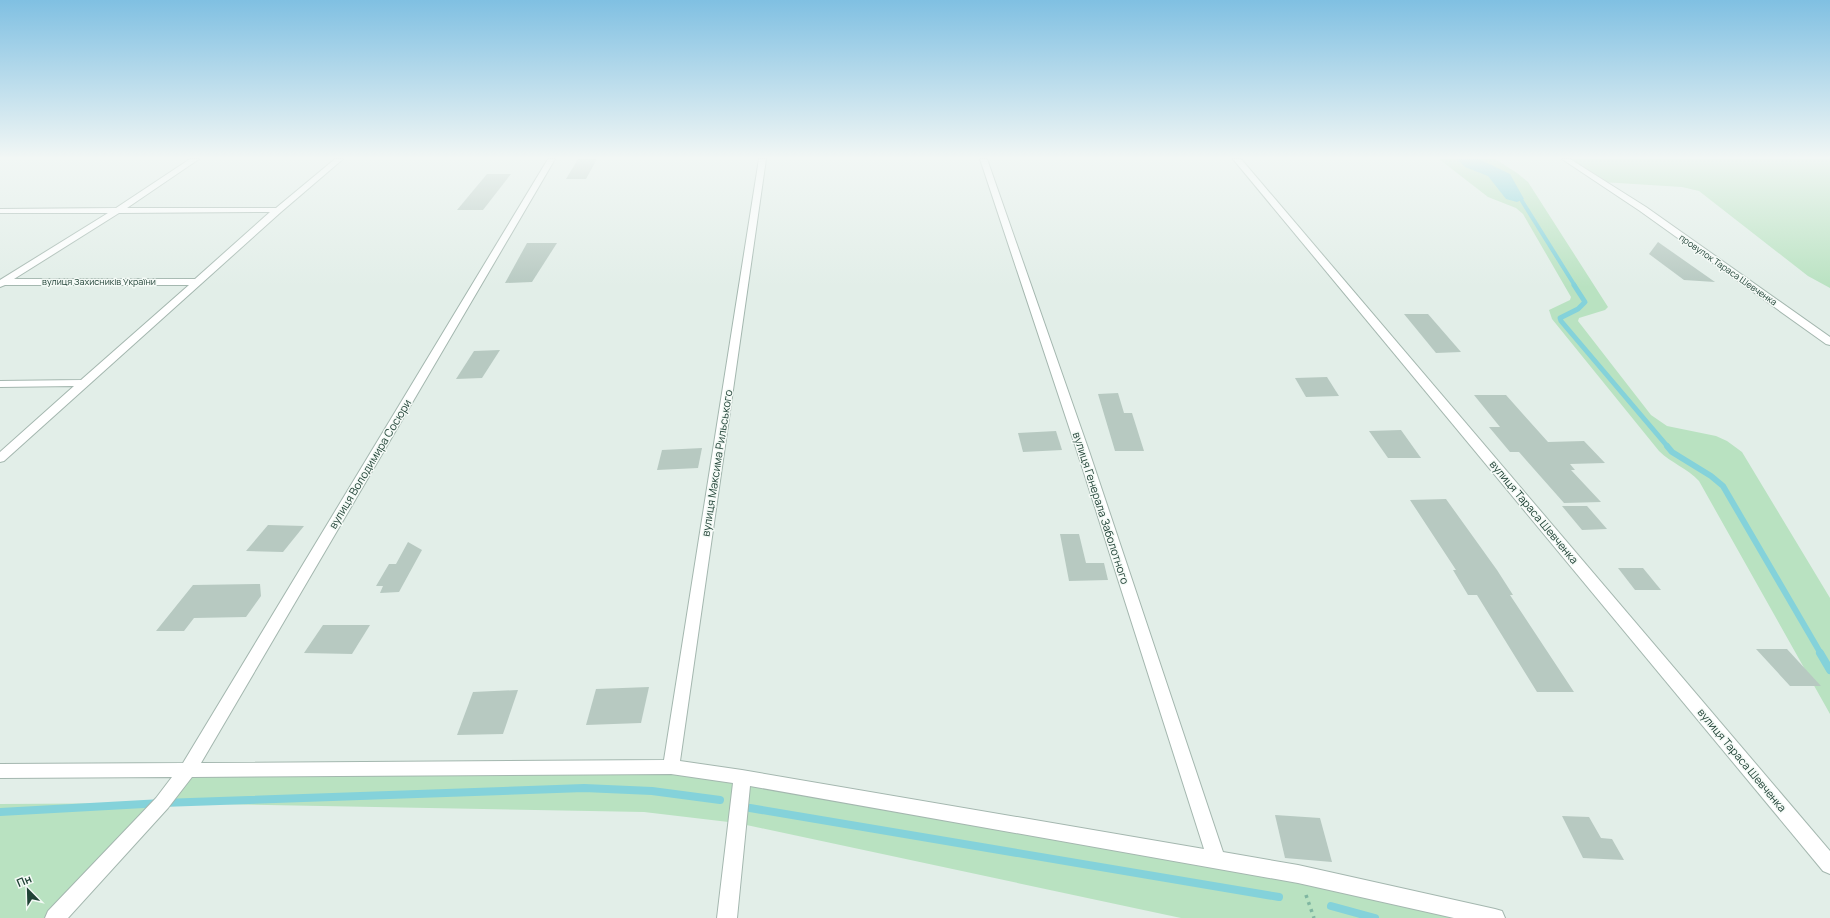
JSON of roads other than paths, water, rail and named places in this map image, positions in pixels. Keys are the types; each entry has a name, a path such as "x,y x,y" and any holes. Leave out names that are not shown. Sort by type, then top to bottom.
{"street":[{"path":"1,283 131,202"},
{"path":"0,458 288,202"},
{"name":"вулиця Володимира Сосюри","path":"55,918 162,803 188,769 526,202"},
{"name":"вулиця Максима Рильського","path":"671,768 756,202"},
{"name":"вулиця Генерала Заболотного","path":"999,202 1083,451 1216,859"},
{"name":"вулиця Тараса Шевченка","path":"1273,202 1830,865"},
{"name":"провулок Тараса Шевченка","path":"1632,202 1830,342"},
{"path":"0,211 278,210"},
{"name":"вулиця Захисників України","path":"1,283 198,282"},
{"path":"0,384 85,383"},
{"path":"0,771 671,768 742,777 1216,859 1298,874 1495,918"},
{"path":"727,918 742,777"}],"waterway":[{"path":"1523,202 1575,286"},
{"path":"1574,285 1585,302 1578,309 1560,318 1561,321 1668,447"},
{"path":"1667,446 1672,452 1711,476 1723,486 1821,654"},
{"path":"1820,653 1830,670"},
{"path":"0,812 162,803 584,788 652,791 720,800"},
{"path":"750,808 1279,897"},
{"path":"1331,906 1375,918"}]}
